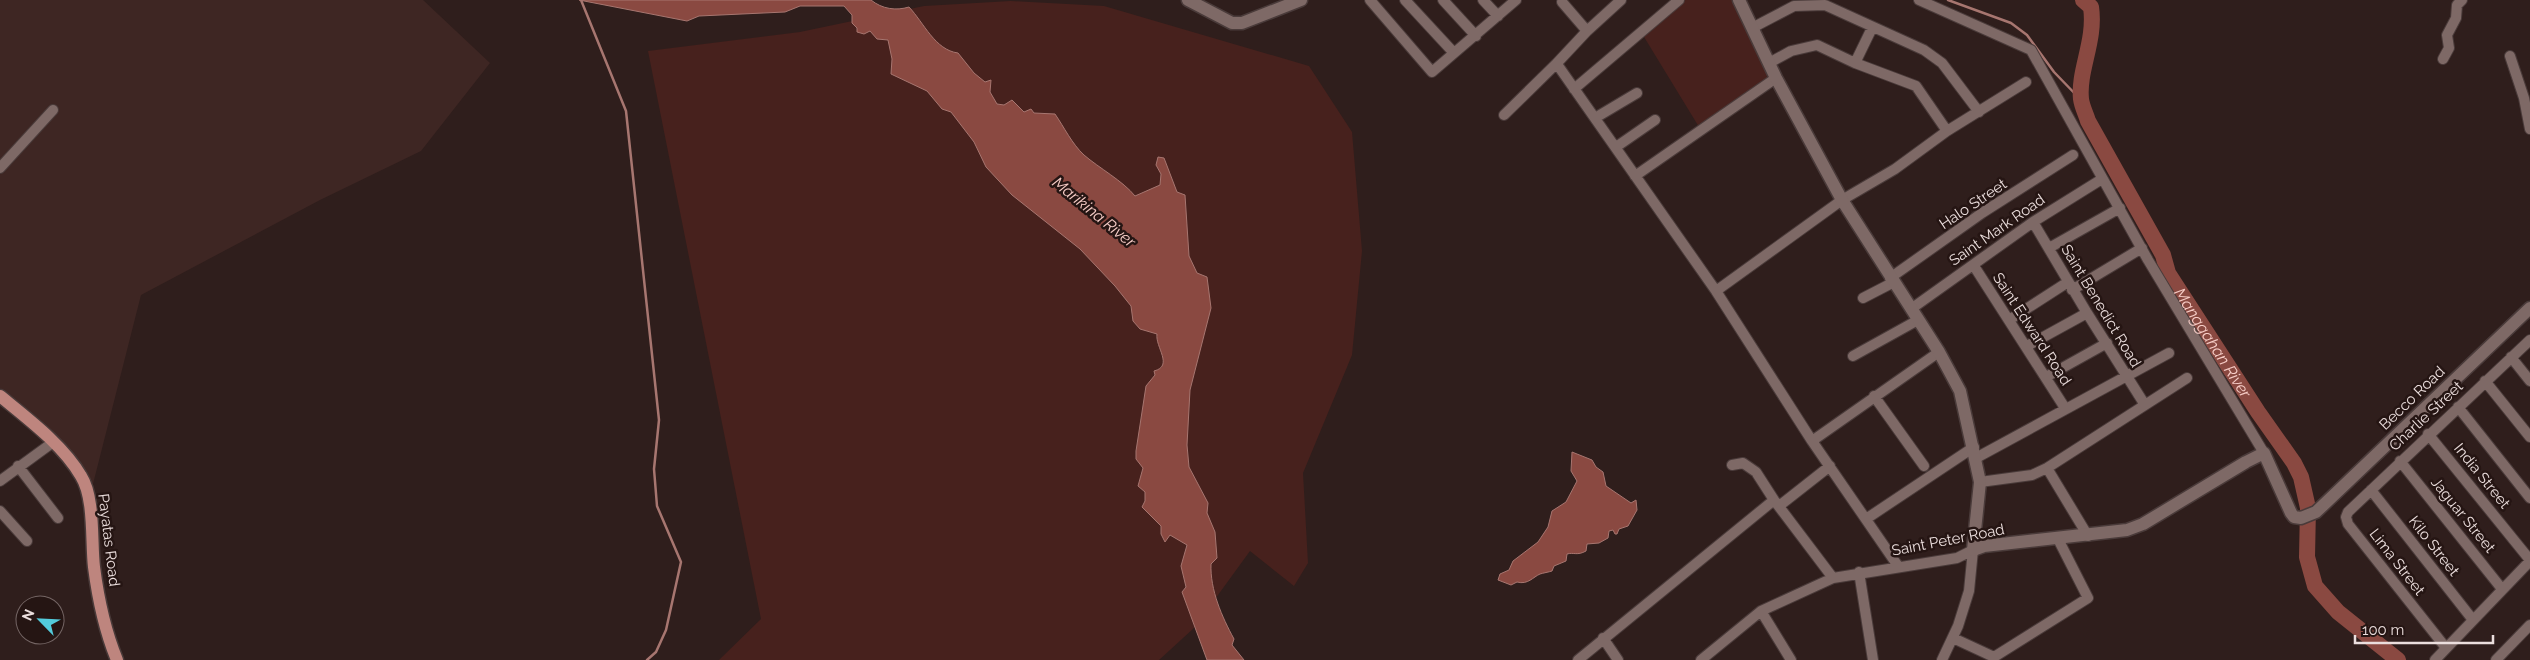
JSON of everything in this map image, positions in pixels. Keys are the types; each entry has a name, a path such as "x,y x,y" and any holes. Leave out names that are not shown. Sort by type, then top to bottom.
{"main road":[{"name":"Payatas Road","path":"0,396 52,443 82,476 86,488 99,597 117,660"}],"street":[{"path":"1188,0 1232,23 1242,23 1301,0"},
{"path":"1370,0 1432,72 1516,0"},
{"path":"1405,0 1454,53"},
{"path":"1443,0 1476,36"},
{"path":"1483,0 1498,16"},
{"path":"1504,115 1587,31 1621,0"},
{"path":"1574,89 1679,0"},
{"path":"1739,0 1776,78 1842,200 1939,352 1960,391 1975,452 1980,482 1969,591 1953,638 1942,660"},
{"path":"1918,0 2031,50 2102,179 2264,453"},
{"path":"2443,59 2449,48 2447,35 2456,18 2457,5 2462,0"},
{"path":"1562,2 1587,31"},
{"path":"1752,28 1794,6 1825,5 1924,50 1942,63 1979,112"},
{"path":"1856,63 1872,28"},
{"path":"1769,63 1796,49 1817,45 1856,63 1916,86 1947,132"},
{"path":"2510,56 2524,98 2530,129"},
{"path":"1557,63 1716,291 1812,441 1898,566"},
{"path":"1635,176 1776,78"},
{"path":"1716,291 1842,200 1895,169 1947,132 2026,82"},
{"path":"1595,118 1637,93"},
{"path":"0,168 53,110"},
{"path":"1616,147 1655,120"},
{"name":"Halo Street","path":"1863,298 1892,280 1982,213 2072,155"},
{"name":"Saint Mark Road","path":"1854,356 1915,314 1974,266 2033,222 2102,179"},
{"path":"2049,248 2120,208"},
{"name":"Saint Benedict Road","path":"2033,222 2086,314 2107,343 2145,405"},
{"path":"2009,320 2142,248"},
{"name":"Saint Edward Road","path":"1974,266 2065,408"},
{"name":"Becco Road","path":"2264,453 2294,517 2301,518 2316,512 2530,308"},
{"path":"2027,346 2086,314"},
{"name":"Charlie Street","path":"2346,517 2348,512 2428,434 2530,340"},
{"path":"2046,377 2107,343"},
{"path":"1812,441 1939,352"},
{"path":"1866,519 1975,452 2065,408 2169,353"},
{"path":"2511,357 2530,382"},
{"path":"1980,482 2032,475 2047,468 2187,378"},
{"path":"2485,381 2530,437"},
{"path":"1874,396 1924,466"},
{"path":"2458,407 2530,498"},
{"name":"India Street","path":"2428,434 2530,560"},
{"path":"0,481 52,443"},
{"name":"Saint Peter Road","path":"1701,660 1761,611 1833,578 1859,572 1957,558 1984,546 2088,536 2127,530 2143,524 2264,453"},
{"name":"Jaguar Street","path":"2400,461 2502,589"},
{"path":"1732,465 1743,464 1751,466 1833,578"},
{"path":"18,466 58,518"},
{"path":"1578,660 1777,503 1830,466"},
{"path":"2047,468 2088,536"},
{"name":"Kilo Street","path":"2372,490 2473,620"},
{"path":"0,511 27,541"},
{"name":"Lima Street","path":"2346,517 2348,524 2446,648"},
{"path":"1953,638 1993,659 2088,598 2058,539"},
{"path":"2436,660 2530,560"},
{"path":"1859,572 1873,660"},
{"path":"1761,611 1791,660"},
{"path":"2496,660 2530,625"},
{"path":"1604,638 1618,660"}],"shaded area":[{"path":"0,0 423,0 490,63 421,151 320,200 141,295 93,484 0,388"},
{"path":"1676,0 1733,0 1770,78 1699,127 1641,32"},
{"path":"1011,1 1104,6 1309,66 1352,132 1362,251 1352,355 1303,473 1308,563 1294,586 1250,551 1194,628 1159,660 719,660 761,619 648,51 800,32 924,6"}],"water":[{"name":"Marikina River","path":"579,0 871,0 889,8 909,7 936,41 950,51 958,53 974,73 985,82 991,80 990,92 997,104 1004,105 1012,100 1024,112 1031,109 1034,113 1055,114 1080,151 1124,185 1135,196 1160,185 1161,174 1156,165 1158,157 1164,158 1177,192 1185,195 1189,256 1197,273 1207,277 1211,308 1190,390 1187,445 1189,467 1208,503 1207,513 1215,532 1217,558 1211,564 1212,584 1225,622 1234,639 1232,645 1244,660 1207,660 1182,592 1186,587 1181,566 1187,545 1170,535 1165,542 1161,534 1161,526 1142,507 1145,501 1145,492 1138,486 1143,468 1136,459 1136,451 1146,386 1155,375 1154,371 1160,369 1163,365 1157,334 1140,329 1133,321 1131,306 1080,249 1012,195 986,167 974,142 951,112 942,109 927,91 891,74 892,59 888,40 877,39 870,31 864,34 857,32 857,28 852,23 852,15 844,6 800,6 785,12 699,16 687,21"},
{"path":"1572,452 1592,460 1596,467 1603,472 1606,486 1631,503 1636,500 1637,510 1628,526 1619,529 1617,534 1613,530 1609,531 1608,538 1599,543 1587,544 1586,551 1578,554 1567,554 1566,561 1554,566 1552,571 1540,574 1527,582 1517,582 1511,585 1498,580 1500,574 1509,570 1513,561 1538,542 1548,527 1552,511 1566,502 1577,481 1571,471"}],"waterway":[{"path":"581,0 626,111 659,420 654,469 657,506 681,562 666,630 656,652 647,660"},
{"path":"1948,0 2011,23 2027,35 2054,72 2081,100"},
{"name":"Manggahan River","path":"2083,0 2091,7 2092,20 2081,88 2082,102 2088,121 2163,255 2168,273 2258,412 2294,463 2301,477 2308,508 2307,557 2315,586 2338,612 2398,660"}]}
